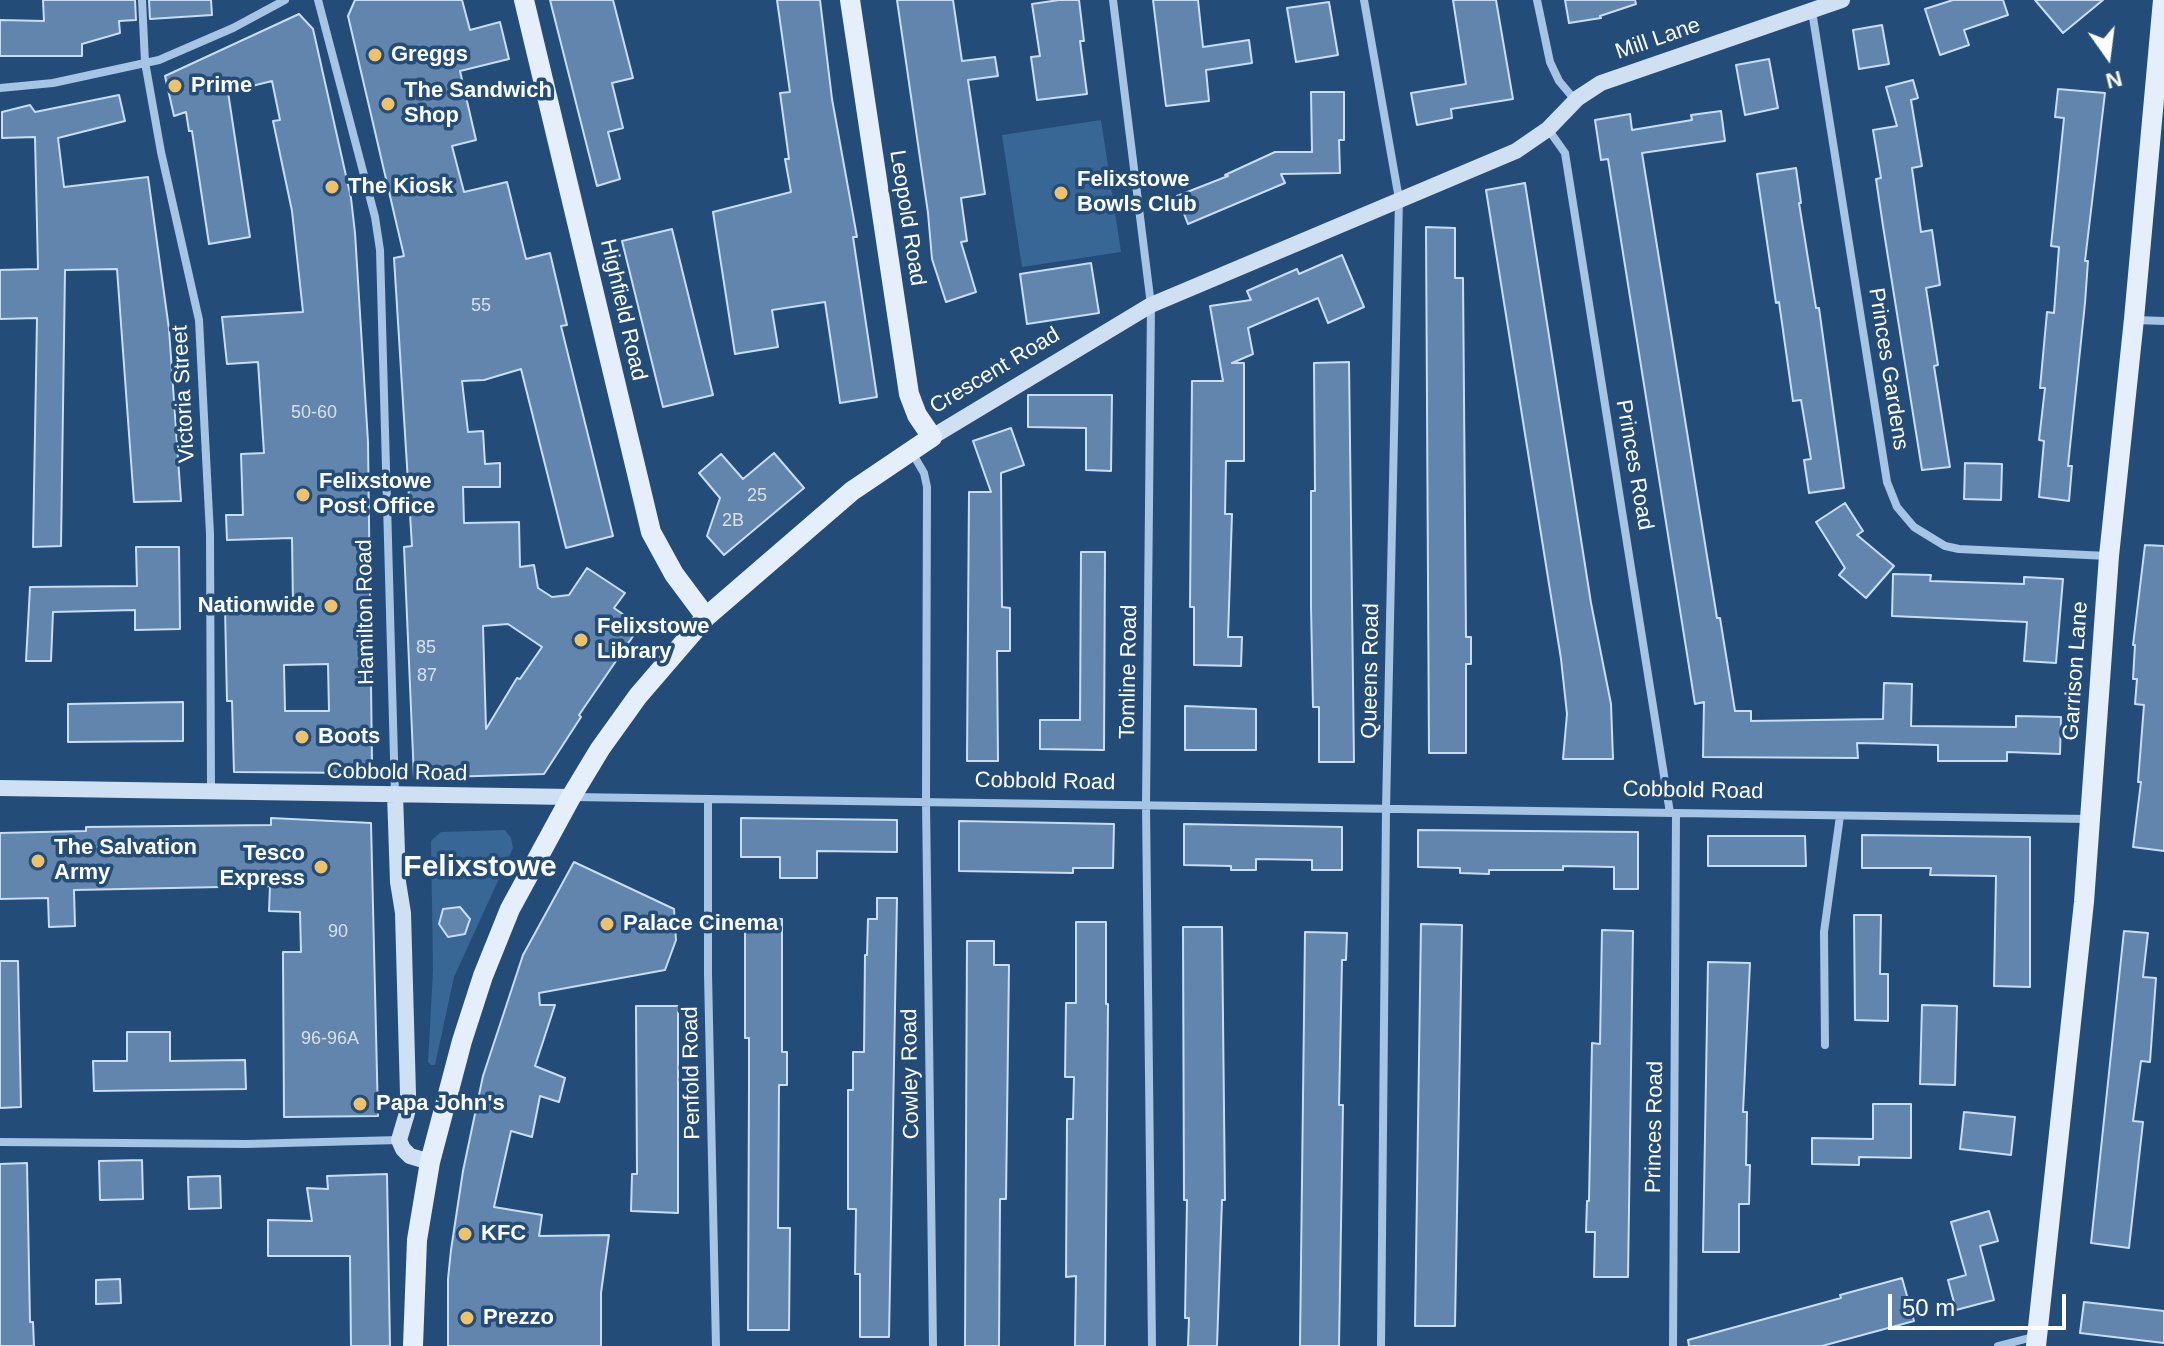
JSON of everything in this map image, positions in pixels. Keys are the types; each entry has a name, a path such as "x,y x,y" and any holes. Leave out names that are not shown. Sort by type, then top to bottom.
{"main road":[{"name":"Highfield Road","path":"524,0 651,532 674,574 706,617"},
{"name":"Leopold Road","path":"850,0 909,394 917,415 932,437"},
{"name":"Garrison Lane","path":"2037,1341 2084,902 2109,556 2163,0"},
{"name":"Crescent Road","path":"571,797 638,696 706,617 819,517 932,437"},
{"path":"413,1346 417,1240 430,1162 462,1041 483,976 510,909 571,797"}],"street":[{"name":"Victoria Street","path":"142,0 145,62 161,152 199,320 210,534 211,791"},
{"path":"0,88 53,83 173,55 285,0"},
{"name":"Hamilton Road","path":"318,0 375,217 380,250 395,794 398,882 403,913 408,1094 407,1113 399,1140"},
{"name":"Tomline Road","path":"1113,0 1151,305 1146,805 1152,1346"},
{"name":"Queens Road","path":"1364,0 1399,199 1386,809 1381,1346"},
{"path":"1537,0 1550,62 1565,91 1576,101"},
{"name":"Mill Lane","path":"1548,129 1588,89 1609,79 1842,0"},
{"name":"Princes Gardens","path":"1812,10 1887,482 1897,507 1914,527 1945,546 2109,556"},
{"name":"Crescent Road","path":"932,437 1151,305 1516,151 1548,129"},
{"name":"Princes Road","path":"1548,129 1565,153 1673,813 1673,1346"},
{"path":"2134,319 2164,321"},
{"path":"911,451 924,473 927,487 926,802"},
{"name":"Cobbold Road","path":"0,788 2089,819"},
{"name":"Penfold Road","path":"708,799 708,974 716,1346"},
{"name":"Cowley Road","path":"926,802 933,1346"},
{"path":"1825,1045 1824,932 1840,816"},
{"path":"0,1142 246,1144 399,1140 410,1156 430,1162"},
{"path":"1998,1346 2037,1341"}],"shaded area":[{"name":"Felixstowe Bowls Club","path":"1101,120 1121,252 1022,267 1002,135"},
{"path":"505,830 513,848 454,977 435,1065 431,1065 428,1062 433,971 431,841 441,832"}],"building":[{"path":"43,0 135,0 136,20 119,21 120,33 82,44 82,56 0,56 0,20 44,21"},
{"path":"149,0 211,0 212,15 150,19"},
{"path":"355,0 462,0 470,30 500,22 509,59 460,71 476,140 452,146 464,192 507,182 526,259 550,253 567,325 561,326 613,536 566,548 521,369 484,380 462,381 468,432 483,431 485,464 500,463 500,487 463,487 464,523 519,522 520,567 534,565 538,588 552,597 569,595 587,568 625,593 614,608 640,626 579,715 581,717 544,774 414,778 404,547 412,546 394,258 404,256 348,16","holes":["508,624 542,647 520,679 517,678 486,729 483,626"]},
{"path":"550,0 613,0 633,78 612,83 623,128 608,132 620,179 597,186"},
{"path":"777,0 820,0 832,99 857,237 853,237 877,397 840,403 825,302 772,310 778,347 735,354 713,212 791,192 780,93 790,92"},
{"path":"897,0 953,0 962,61 995,57 998,76 968,80 985,194 961,198 967,241 961,242 976,292 946,302 932,259"},
{"path":"1079,0 1084,41 1080,41 1087,94 1037,100 1031,57 1040,56 1032,4"},
{"path":"1153,0 1198,0 1203,47 1249,40 1252,63 1206,70 1209,101 1166,106"},
{"path":"1453,0 1496,0 1513,99 1451,109 1452,118 1417,125 1411,93 1466,84"},
{"path":"1565,0 1635,0 1636,4 1601,18 1569,23"},
{"path":"1953,0 2003,0 2008,15 1964,30 1969,45 1940,55 1925,9"},
{"path":"2035,0 2103,0 2063,33"},
{"path":"1329,2 1338,55 1296,62 1287,8"},
{"path":"299,14 313,29 351,198 355,233 368,442 372,763 362,773 234,772 232,701 227,701 225,607 293,606 292,538 227,540 226,515 243,515 241,454 264,453 258,362 227,364 222,317 303,312 292,211 273,121 280,120 272,81 228,92 250,237 209,244 192,131 189,131 186,112 174,116 165,76","holes":["328,664 329,711 285,711 284,665"]},
{"path":"1882,25 1889,64 1859,69 1853,30"},
{"path":"1769,59 1778,108 1745,115 1736,65"},
{"path":"1913,80 1918,98 1911,100 1922,166 1912,168 1921,232 1932,230 1940,285 1926,288 1938,365 1934,366 1950,467 1922,470 1876,179 1881,178 1873,130 1897,126 1886,87"},
{"path":"2058,89 2105,93 2085,261 2088,261 2085,303 2068,466 2072,466 2069,501 2039,497 2044,441 2039,440 2045,388 2040,388 2047,312 2054,313 2059,247 2051,246 2064,118 2055,117"},
{"path":"1311,92 1344,92 1344,140 1339,140 1340,173 1281,174 1285,183 1188,224 1177,196 1228,176 1225,175 1275,152 1312,152"},
{"path":"119,95 125,121 58,138 64,187 148,177 169,329 181,501 134,502 117,269 65,270 61,546 33,547 37,318 0,319 0,270 38,269 35,137 2,138 2,112 30,105 35,112"},
{"path":"1721,111 1725,141 1642,153 1717,618 1720,618 1735,711 1751,711 1751,721 1883,719 1884,683 1912,684 1911,726 2016,727 2016,716 2061,717 2060,754 2007,752 2007,761 1938,761 1938,745 1857,743 1858,758 1703,757 1704,702 1695,704 1608,159 1601,160 1595,120 1630,114 1632,130 1692,120 1691,115"},
{"path":"1796,168 1844,488 1809,493 1804,460 1811,459 1801,400 1793,401 1757,174"},
{"path":"1525,183 1591,603 1611,704 1613,759 1563,759 1567,714 1561,659 1486,190"},
{"path":"1426,227 1455,228 1455,278 1463,278 1466,637 1471,637 1471,664 1466,664 1466,753 1429,753"},
{"path":"672,229 713,395 663,407 622,241"},
{"path":"1342,255 1364,307 1328,323 1318,298 1248,328 1253,354 1232,363 1244,363 1244,461 1226,461 1225,514 1232,514 1228,637 1242,637 1241,666 1194,665 1194,607 1190,607 1192,381 1223,381 1210,306 1251,300 1247,291 1297,269 1299,274"},
{"name":"Felixstowe Bowls Club","path":"1091,263 1099,313 1027,324 1020,274"},
{"path":"1349,362 1354,762 1319,762 1319,707 1313,707 1311,606 1311,491 1315,491 1314,363"},
{"path":"1028,395 1112,395 1111,471 1086,470 1086,428 1028,427"},
{"path":"1011,428 1024,465 1001,473 1002,607 1010,608 1010,651 997,651 998,761 967,761 969,492 991,492 973,441"},
{"path":"774,453 804,488 724,555 707,536 720,498 699,473 721,454 743,479"},
{"path":"1965,463 2002,464 2001,500 1964,499"},
{"path":"1845,503 1863,531 1857,535 1894,566 1866,598 1839,575 1845,568 1816,522"},
{"path":"2145,545 2164,546 2164,851 2133,847 2141,782 2138,782 2144,705 2135,704 2137,679 2133,679 2133,645"},
{"path":"136,547 179,547 180,629 135,630 135,610 53,612 51,661 26,661 30,587 137,586"},
{"path":"1081,552 1105,552 1104,750 1040,749 1040,720 1080,720"},
{"path":"1893,574 1931,575 1930,581 2024,584 2024,577 2063,579 2056,663 2024,661 2027,622 1892,616"},
{"path":"183,702 183,741 68,742 68,704"},
{"path":"1185,706 1256,709 1256,750 1185,750"},
{"path":"271,818 371,823 378,1116 284,1117 283,952 301,952 300,912 269,911 270,886 74,890 75,926 49,927 48,898 0,899 0,833 86,831 86,827 271,825"},
{"path":"741,818 897,820 897,852 817,851 817,878 780,878 780,857 741,857"},
{"path":"959,821 1114,824 1113,868 1073,868 1073,873 959,871"},
{"path":"1184,824 1342,827 1342,870 1312,870 1312,860 1256,859 1256,870 1184,865"},
{"path":"1418,830 1638,832 1638,889 1614,889 1614,867 1489,870 1489,874 1460,873 1460,868 1418,867"},
{"path":"1862,835 2030,837 2030,987 1994,986 1996,876 1930,875 1931,868 1862,868"},
{"path":"1708,836 1805,836 1806,866 1708,866"},
{"path":"574,862 674,909 676,940 665,970 539,993 540,1005 555,1005 535,1066 565,1078 559,1102 540,1096 532,1137 511,1131 494,1207 542,1215 539,1236 609,1235 601,1293 601,1346 448,1346 451,1250 463,1171 483,1076 523,955"},
{"path":"877,898 897,898 889,1337 860,1337 860,1274 855,1274 856,1209 848,1209 848,1090 853,1090 853,1052 864,1052 868,919 877,919"},
{"path":"460,907 470,919 465,934 448,937 439,924 443,909"},
{"path":"1854,915 1881,915 1880,974 1888,974 1888,1021 1855,1020"},
{"path":"745,918 782,919 782,1052 787,1052 787,1085 779,1085 778,1228 790,1228 789,1330 748,1330 749,1038 745,1038"},
{"path":"1076,922 1106,922 1105,1346 1075,1346 1076,1276 1066,1277 1067,1119 1073,1119 1074,1077 1065,1077 1066,1003 1076,1003"},
{"path":"1421,924 1462,925 1455,1326 1415,1326"},
{"path":"1183,927 1222,927 1225,1200 1222,1200 1217,1346 1188,1346 1189,1318 1185,1318 1187,1200 1184,1200"},
{"path":"1602,930 1633,931 1628,1277 1594,1277 1595,1232 1586,1232 1592,1043 1600,1044"},
{"path":"2124,931 2148,933 2143,977 2156,978 2150,1062 2141,1061 2133,1121 2143,1122 2129,1248 2091,1243"},
{"path":"1305,932 1347,933 1346,960 1342,960 1339,1105 1343,1105 1339,1346 1300,1346"},
{"path":"967,941 994,941 994,965 1009,965 1006,1199 1000,1199 999,1346 965,1346"},
{"path":"0,961 18,961 21,1107 0,1108"},
{"path":"1708,962 1750,963 1743,1112 1747,1112 1749,1204 1739,1204 1739,1252 1703,1252"},
{"path":"1922,1005 1957,1006 1955,1085 1920,1084"},
{"path":"636,1006 678,1006 678,1213 631,1211 632,1174 637,1174"},
{"path":"127,1032 170,1032 170,1061 245,1060 246,1089 94,1091 93,1061 127,1061"},
{"path":"1873,1104 1911,1104 1911,1158 1859,1157 1859,1165 1812,1164 1812,1138 1873,1139"},
{"path":"1964,1112 2015,1117 2011,1155 1960,1149"},
{"path":"142,1160 143,1199 100,1200 99,1161"},
{"path":"27,1163 30,1322 33,1322 34,1346 0,1346 0,1164"},
{"path":"387,1174 390,1346 351,1346 350,1256 268,1256 268,1220 312,1221 307,1188 328,1189 327,1176"},
{"path":"220,1176 221,1208 189,1209 188,1177"},
{"path":"1989,1211 1998,1241 1980,1246 1994,1300 1956,1310 1948,1280 1966,1275 1951,1222"},
{"path":"1902,1278 1914,1321 1822,1346 1689,1346 1688,1340"},
{"path":"120,1279 121,1303 96,1304 96,1280"},
{"path":"2084,1302 2164,1311 2164,1343 2080,1333"}],"place":[{"name":"Greggs","path":"375,55"},
{"name":"Prime","path":"175,86"},
{"name":"The Sandwich Shop","path":"388,104"},
{"name":"The Kiosk","path":"332,187"},
{"name":"Felixstowe Bowls Club","path":"1061,193"},
{"name":"Felixstowe Post Office","path":"303,495"},
{"name":"Nationwide","path":"331,606"},
{"name":"Felixstowe Library","path":"581,640"},
{"name":"Boots","path":"302,737"},
{"name":"The Salvation Army","path":"38,861"},
{"name":"Tesco Express","path":"321,867"},
{"name":"Palace Cinema","path":"607,924"},
{"name":"Papa John's","path":"360,1104"},
{"name":"KFC","path":"465,1234"},
{"name":"Prezzo","path":"467,1318"}],"district":[{"name":"Felixstowe","path":"480,868"}]}
